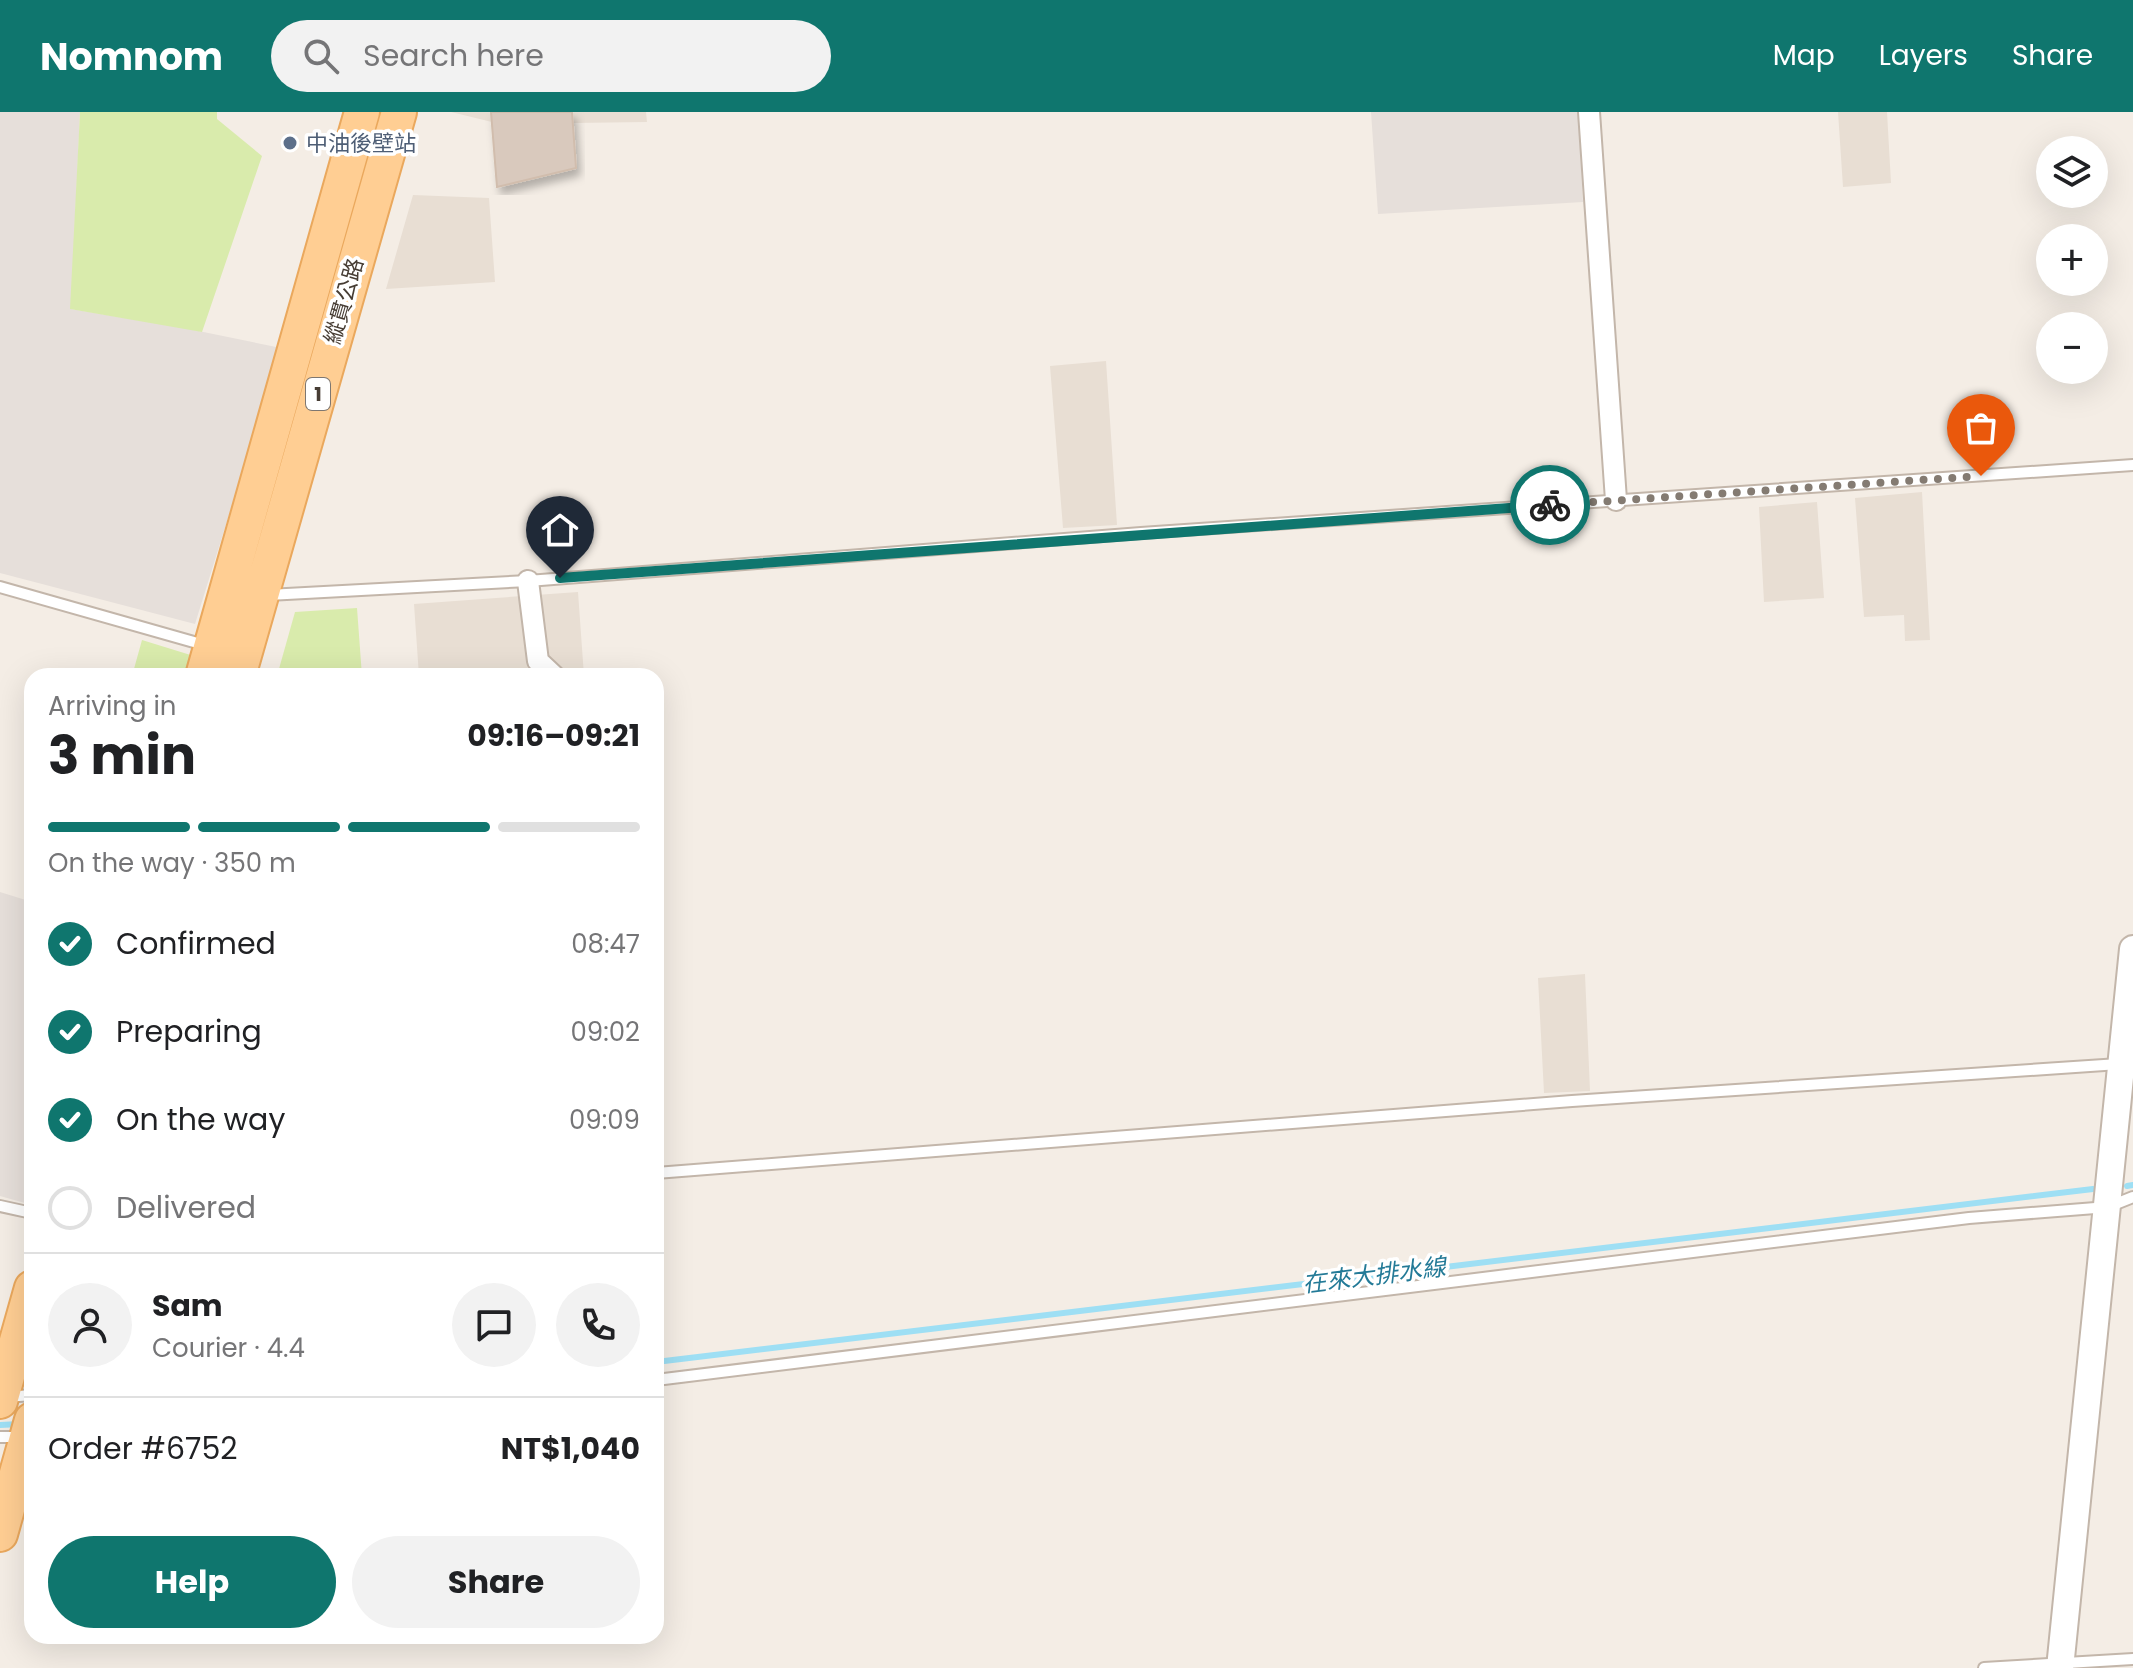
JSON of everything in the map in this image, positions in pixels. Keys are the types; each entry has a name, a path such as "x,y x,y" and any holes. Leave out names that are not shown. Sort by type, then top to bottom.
{"main road":[{"name":"縱貫公路","path":"238,668 243,596 362,112"},
{"name":"縱貫公路","path":"206,661 243,596 399,112"},
{"path":"0,1399 24,1316"},
{"path":"0,1534 23,1433"}],"street":[{"path":"1589,112 1616,500"},
{"path":"528,581 538,661 545,668"},
{"path":"2060,1666 2133,949"}],"lane":[{"path":"243,596 528,581 1141,533 2133,465"},
{"path":"0,587 206,661"},
{"path":"664,1172 1572,1101 2121,1064"},
{"path":"664,1379 1969,1218 2108,1207 2133,1197"},
{"path":"0,1206 24,1211"},
{"path":"0,1399 24,1396"},
{"path":"1984,1668 2060,1666 2133,1659"}],"shaded area":[{"path":"0,112 80,112 71,309 281,348 195,624 0,573"},
{"path":"451,112 646,112 647,122 573,123 576,168 497,187 492,122"},
{"path":"1371,112 1578,112 1583,202 1378,214"},
{"path":"1838,112 1887,112 1891,183 1843,187"},
{"path":"413,195 489,198 495,282 386,289"},
{"path":"1106,361 1117,525 1063,528 1050,366"},
{"path":"1922,492 1930,640 1905,641 1904,615 1864,617 1855,498"},
{"path":"1817,502 1824,598 1764,602 1759,507"},
{"path":"578,592 583,668 418,668 414,604"},
{"path":"0,892 24,900 24,1203 0,1196"},
{"path":"1585,974 1590,1091 1544,1093 1538,978"}],"green space":[{"path":"80,112 217,112 217,119 262,156 202,332 70,309"},
{"path":"357,608 361,668 279,668 295,612"},
{"path":"142,640 197,657 194,668 134,668"}],"building":[{"path":"491,112 572,112 576,168 497,187"}],"waterway":[{"name":"在來大排水線","path":"2127,1186 2133,1185"},
{"name":"在來大排水線","path":"664,1361 2093,1189"},
{"name":"在來大排水線","path":"0,1425 20,1424"}],"way so far":[{"path":"1550,505 1981,476"}],"place":[{"name":"中油後壁站","path":"290,143"}],"route":[{"path":"560,578 1550,505"}]}
